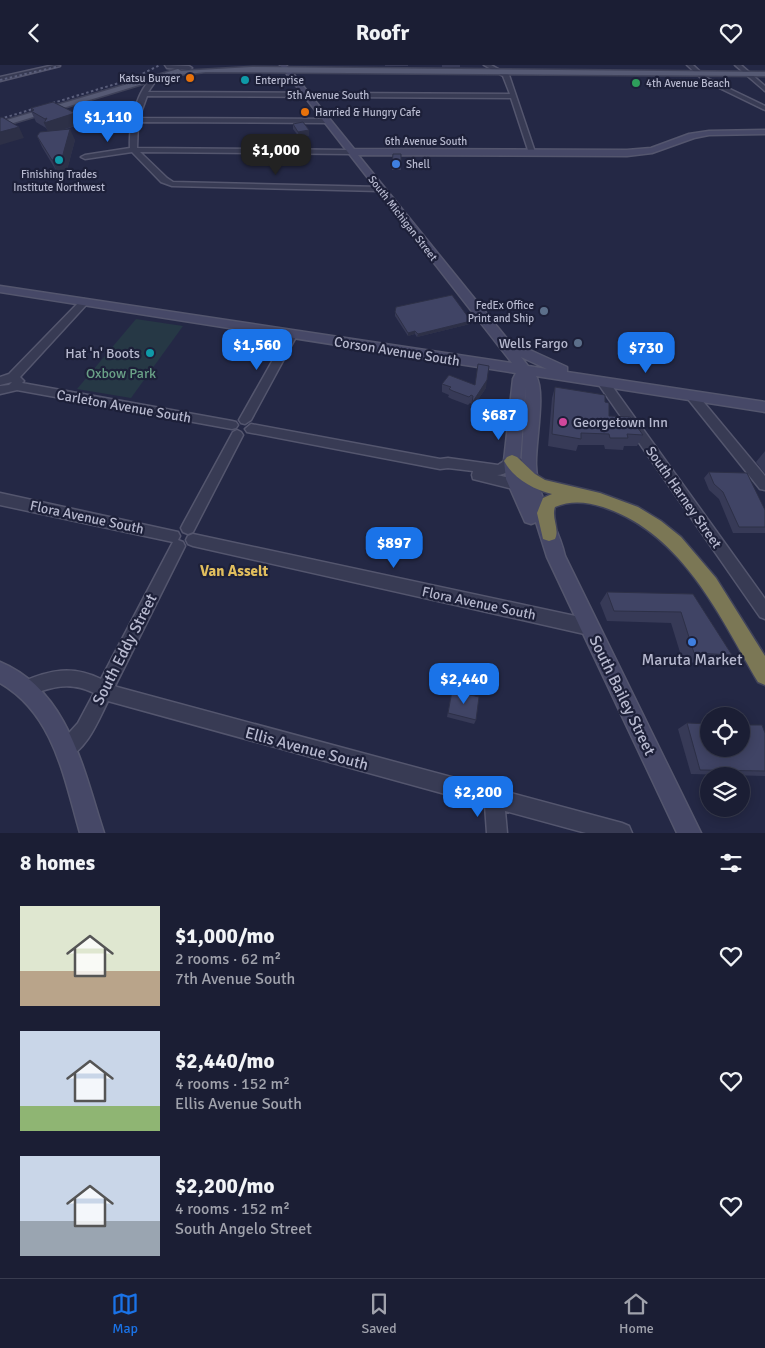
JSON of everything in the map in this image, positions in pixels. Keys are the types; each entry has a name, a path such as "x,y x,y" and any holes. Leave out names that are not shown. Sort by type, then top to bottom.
{"highway":[{"path":"523,482 581,495 635,513 659,529 697,568 711,587 765,675"},
{"path":"549,534 545,513 549,503 559,498 581,495"}],"main road":[{"path":"0,125 198,65"},
{"path":"189,68 206,70"},
{"path":"168,74 206,70 285,68 765,74"}],"street":[{"path":"487,65 506,75 533,153"},
{"path":"690,65 705,79 765,108"},
{"path":"738,65 765,89"},
{"path":"0,79 57,66"},
{"path":"168,74 165,70 171,66 189,68"},
{"name":"South Michigan Street","path":"285,68 523,371"},
{"path":"154,79 143,94 135,120 134,150 164,180 172,184 380,189"},
{"name":"5th Avenue South","path":"143,94 513,96"},
{"path":"135,120 327,121"},
{"name":"6th Avenue South","path":"85,157 134,150 639,152 662,148 692,136 710,133 765,132"},
{"name":"Corson Avenue South","path":"0,289 764,408"},
{"path":"0,388 10,390 14,381 84,302"},
{"path":"235,430 246,434 248,425 292,335"},
{"path":"500,341 541,362 597,382"},
{"name":"South Bailey Street","path":"556,557 548,551 543,542 523,482 534,389 532,380 523,371 520,379 512,461 514,479 523,482 536,507 549,534 556,557 689,833"},
{"name":"Carleton Avenue South","path":"14,381 235,430"},
{"name":"South Harney Street","path":"597,382 765,613"},
{"path":"692,396 765,485"},
{"path":"248,425 440,464 448,463 500,470 512,461"},
{"name":"South Eddy Street","path":"65,750 84,729 183,537 235,430"},
{"path":"440,464 447,469 523,482"},
{"name":"Flora Avenue South","path":"0,499 183,537 589,627"},
{"path":"0,672 12,677 28,688 46,709 65,750 92,833"},
{"name":"Ellis Avenue South","path":"28,688 45,679 64,676 96,684 114,695 622,833"},
{"path":"494,799 497,833"}],"green space":[{"name":"Oxbow Park","path":"136,319 183,326 131,398 77,389"}],"building":[{"path":"53,102 75,113 44,123 47,118 45,119 31,111 34,110 31,108"},
{"path":"2,117 19,127 0,132 0,118"},
{"path":"303,122 309,130 298,132 293,124"},
{"path":"70,129 62,158 52,160 37,136 40,132"},
{"path":"393,154 401,154 401,164 392,164"},
{"path":"452,295 471,321 418,334 415,331 408,333 395,312 396,307"},
{"path":"478,364 489,366 487,380 472,403 473,396 469,397 453,391 449,389 451,387 442,384 449,375 475,385"},
{"path":"555,387 605,395 605,402 609,403 609,416 630,417 643,435 627,434 628,438 610,438 609,434 581,433 581,439 552,434"},
{"path":"709,472 747,473 765,510 765,527 739,527 723,492 714,484"},
{"path":"607,592 693,594 732,655 694,653 681,612 614,611"},
{"path":"452,691 479,697 476,720 448,713"},
{"path":"687,723 700,724 700,757 750,757 750,725 762,725 765,733 765,771 750,771 750,767 700,767 700,770"}],"railway":[{"path":"0,119 132,79 160,65"},
{"path":"0,80 56,67"}],"place":[{"name":"Katsu Burger","path":"190,78"},
{"name":"Enterprise","path":"245,80"},
{"name":"4th Avenue Beach","path":"636,83"},
{"name":"Harried & Hungry Cafe","path":"305,112"},
{"name":"Finishing Trades Institute Northwest","path":"59,160"},
{"name":"Shell","path":"396,164"},
{"name":"FedEx Office Print and Ship","path":"544,311"},
{"name":"Wells Fargo","path":"578,343"},
{"name":"Hat 'n' Boots","path":"150,353"},
{"name":"Georgetown Inn","path":"563,422"},
{"name":"Maruta Market","path":"692,642"}],"district":[{"name":"Van Asselt","path":"234,571"}]}
